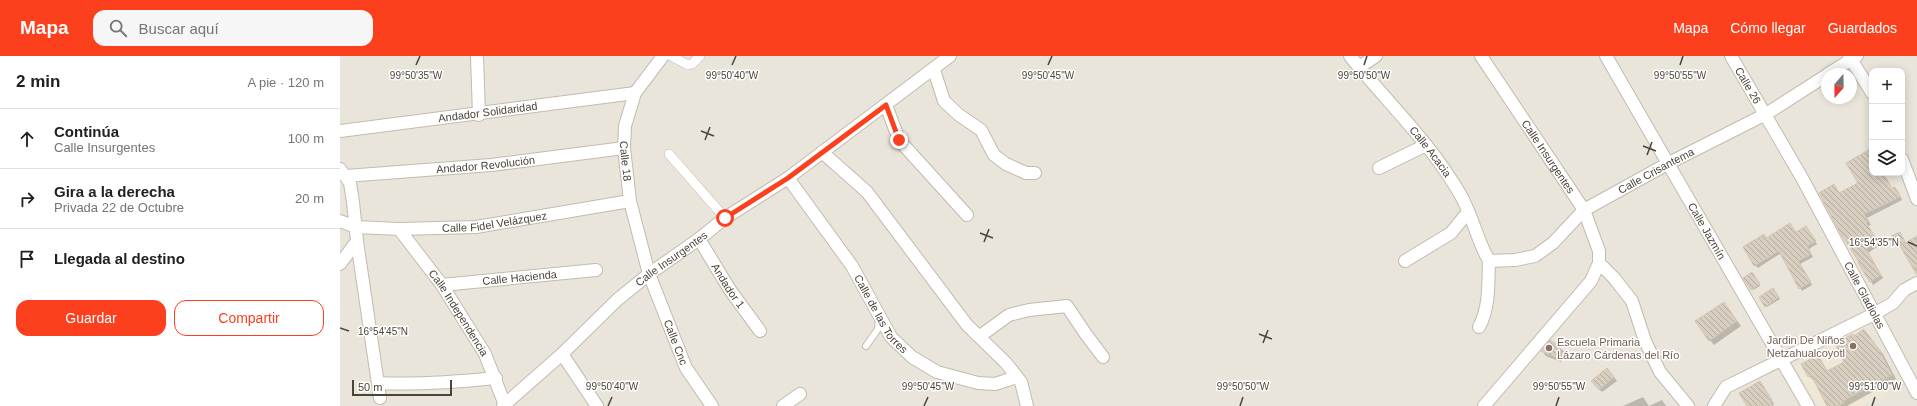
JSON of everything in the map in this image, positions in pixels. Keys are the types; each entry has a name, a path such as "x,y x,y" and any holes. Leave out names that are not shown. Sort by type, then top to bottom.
{"street":[{"path":"477,56 479,114"},
{"name":"Calle 18","path":"649,274 630,201 624,148 625,126 636,93 663,56"},
{"path":"671,56 688,65 692,64 700,56"},
{"name":"Calle Insurgentes","path":"504,405 562,354 617,300 649,274 699,239 725,218 788,178 934,70 950,56"},
{"name":"Calle Acacia","path":"1350,56 1426,145 1461,195 1481,246 1489,261"},
{"path":"1359,67 1376,56"},
{"name":"Calle Insurgentes","path":"1481,56 1584,210 1599,251 1599,264"},
{"name":"Calle Jazmín","path":"1606,56 1631,102 1669,163 1808,406"},
{"name":"Calle 26","path":"1731,56 1766,114"},
{"path":"1852,57 1869,88"},
{"name":"Calle Crisantema","path":"1836,68 1852,57"},
{"path":"934,70 944,101 958,115 981,130 994,155 1006,164 1026,173 1035,173"},
{"name":"Calle Crisantema","path":"1489,261 1515,260 1535,256 1553,244 1584,210 1669,163 1766,114 1821,79"},
{"name":"Andador Solidaridad","path":"340,131 636,93"},
{"path":"886,105 899,140 967,215"},
{"name":"Calle Gladiolas","path":"1766,114 1917,393"},
{"path":"1379,168 1426,145"},
{"name":"Andador Revolución","path":"343,172 491,165 624,148"},
{"path":"822,152 867,192 967,325 1006,363 1021,382 1027,406"},
{"path":"669,154 725,218"},
{"path":"1905,167 1917,199"},
{"path":"343,172 350,183 380,398"},
{"name":"Calle de las Torres","path":"788,178 852,266 891,337 906,352 937,372 978,383 995,384 1017,377"},
{"name":"Calle Fidel Velázquez","path":"340,222 356,227 399,229 476,227 630,201"},
{"path":"1405,261 1451,233 1468,212"},
{"name":"Calle Independencia","path":"399,229 442,285 485,354 496,378 504,405"},
{"name":"Andador 1","path":"699,239 730,290 760,331"},
{"path":"340,264 357,241"},
{"path":"1479,327 1487,306 1489,261"},
{"path":"1484,406 1592,281 1599,264 1614,278 1632,301 1645,341 1660,372 1688,406"},
{"name":"Calle Hacienda","path":"442,285 596,270"},
{"name":"Calle Cnc","path":"649,274 686,368 712,406"},
{"path":"1714,406 1726,387 1874,314 1893,303 1904,290 1917,282"},
{"path":"980,336 1009,315 1029,310 1067,306 1085,334 1103,357"},
{"path":"562,354 597,406"},
{"path":"378,383 430,384 496,378"},
{"path":"783,406 800,394"}],"lane":[{"path":"866,346 878,329 880,315"}],"shaded area":[{"path":"340,56 1917,56 1917,406 340,406"},
{"name":"Jardin De Niños Netzahualcoyotl","path":"1865,324 1899,386 1863,406 1819,406 1794,367"}],"building":[{"path":"1869,150 1869,176 1885,176 1892,188 1895,187 1900,197 1864,214 1868,221 1866,223 1878,241 1866,249 1881,275 1870,282 1842,236 1819,193 1834,184 1839,193 1858,183 1846,163"},
{"path":"1790,223 1796,232 1806,226 1816,241 1807,246 1811,254 1798,261 1811,282 1799,289 1779,251 1754,266 1743,247 1764,234 1766,238"},
{"path":"1900,232 1905,242 1896,247 1891,236"},
{"path":"1917,236 1917,275 1900,246"},
{"path":"1752,272 1760,284 1751,290 1743,278"},
{"path":"1773,288 1779,297 1765,307 1759,297"},
{"path":"1724,302 1737,321 1709,341 1695,321"},
{"name":"Jardin De Niños Netzahualcoyotl","path":"1864,329 1878,348 1892,375 1843,401 1844,403 1837,406 1827,406 1811,375 1808,377 1801,364 1818,355 1827,371 1844,362 1835,343 1853,334 1854,336"},
{"name":"Escuela Primaria Lázaro Cárdenas del Río","path":"1550,340 1561,347 1557,358 1541,351"},
{"path":"1607,368 1614,377 1599,390 1591,381"},
{"path":"1760,381 1772,400 1770,401 1773,406 1747,406 1739,393"}],"place":[{"name":"Jardin De Niños Netzahualcoyotl","path":"1853,346"},
{"name":"Escuela Primaria Lázaro Cárdenas del Río","path":"1549,348"}],"route":[{"path":"725,218 788,178 886,105 899,140"}]}
